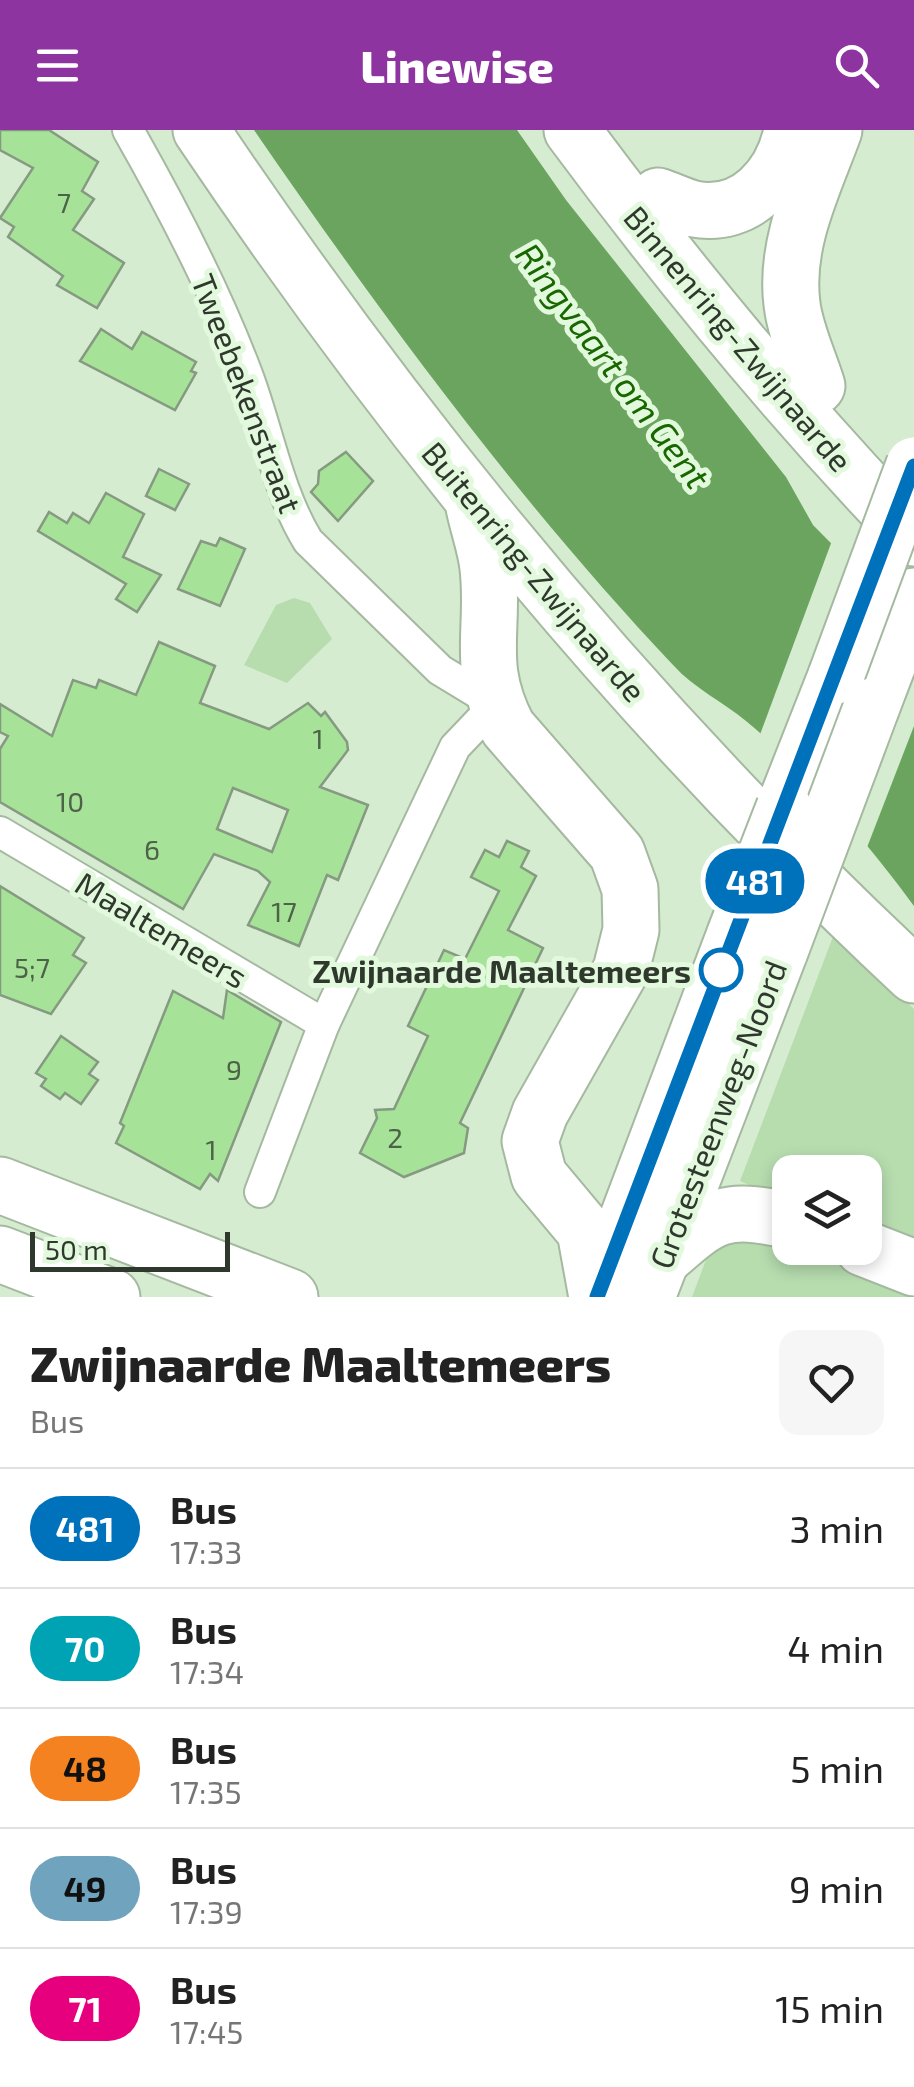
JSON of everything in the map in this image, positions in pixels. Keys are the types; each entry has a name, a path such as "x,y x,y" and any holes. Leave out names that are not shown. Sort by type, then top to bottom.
{"highway":[{"name":"Buitenring-Zwijnaarde","path":"200,130 383,388 472,499 658,717 914,975"},
{"name":"Binnenring-Zwijnaarde","path":"572,130 652,239 746,352 914,538"},
{"path":"608,130 658,196 817,386 914,494"},
{"path":"658,196 713,210 758,196 788,152 792,130"},
{"path":"817,386 792,306 791,272 796,232 834,130"},
{"path":"854,691 914,465"},
{"path":"472,499 488,572 486,664 496,704 508,728 617,853 632,909 628,950 618,979 532,1129 532,1163 622,1280 708,1219 752,1212 772,1217"},
{"path":"854,691 914,596"},
{"path":"496,704 500,671 518,641 540,632 561,632 599,648"},
{"name":"Grotesteenweg-Noord","path":"622,1280 854,691"},
{"name":"Grotesteenweg-Noord","path":"622,1280 662,1128 757,942"},
{"path":"548,1186 600,1191 619,1179 638,1143 662,1128"},
{"path":"0,1185 290,1297"},
{"path":"0,1254 112,1297"},
{"path":"882,1255 914,1268"}],"street":[{"name":"Tweebekenstraat","path":"128,130 173,210 239,356 293,516 308,540 440,670 496,704"},
{"path":"260,1192 324,1024 455,747 496,704"},
{"name":"Maaltemeers","path":"0,832 324,1024"}],"shaded area":[{"path":"294,598 310,603 332,639 287,683 244,665 276,605"},
{"path":"834,934 914,1009 914,1257 882,1243 882,1155 772,1155 772,1195 740,1181"},
{"path":"757,1225 772,1235 772,1265 870,1265 914,1286 914,1297 692,1297 713,1241"}],"water":[{"name":"Ringvaart om Gent","path":"254,130 517,130 566,200 786,477 813,525 914,627 914,906 857,833 813,785 746,721 682,674 561,539 402,338"}],"pier":[{"path":"833,538 914,620 914,726 866,850 758,740"}],"building":[{"path":"0,130 49,130 98,162 82,191 94,199 73,230 124,263 97,308 57,285 63,276 8,237 14,227 0,218 33,168 0,150"},
{"path":"101,329 132,349 142,332 196,362 191,371 196,373 175,410 80,361"},
{"path":"346,452 373,481 338,521 311,492 318,484 319,471"},
{"path":"159,469 189,484 175,510 146,496"},
{"path":"106,493 144,514 123,557 161,575 137,612 116,599 126,584 38,531 49,512 67,523 73,513 89,523"},
{"path":"220,538 245,549 220,606 178,589 201,541 216,546"},
{"path":"159,642 215,666 200,703 269,729 308,703 321,716 325,712 347,742 348,750 320,787 368,805 338,880 327,875 299,946 248,925 270,882 258,871 214,854 183,909 0,802 0,749 8,736 0,732 0,704 52,736 73,680 96,688 99,680 136,695","holes":["233,788 288,810 272,852 217,829"]},
{"path":"507,841 529,851 521,867 536,876 508,930 543,948 460,1123 468,1128 464,1153 404,1177 360,1153 377,1118 375,1110 394,1109 428,1036 408,1026 444,950 465,959 499,891 471,877 485,850 499,857"},
{"path":"0,886 84,938 73,955 86,963 51,1014 0,995"},
{"path":"227,990 281,1022 218,1181 210,1174 200,1189 116,1143 124,1126 120,1123 173,991 223,1018"},
{"path":"61,1036 98,1062 89,1074 98,1080 81,1104 65,1093 60,1099 41,1086 46,1079 36,1073"}],"bus line":[{"name":"481","path":"597,1297 914,466"}],"place":[{"name":"Zwijnaarde Maaltemeers","path":"721,970"}]}
